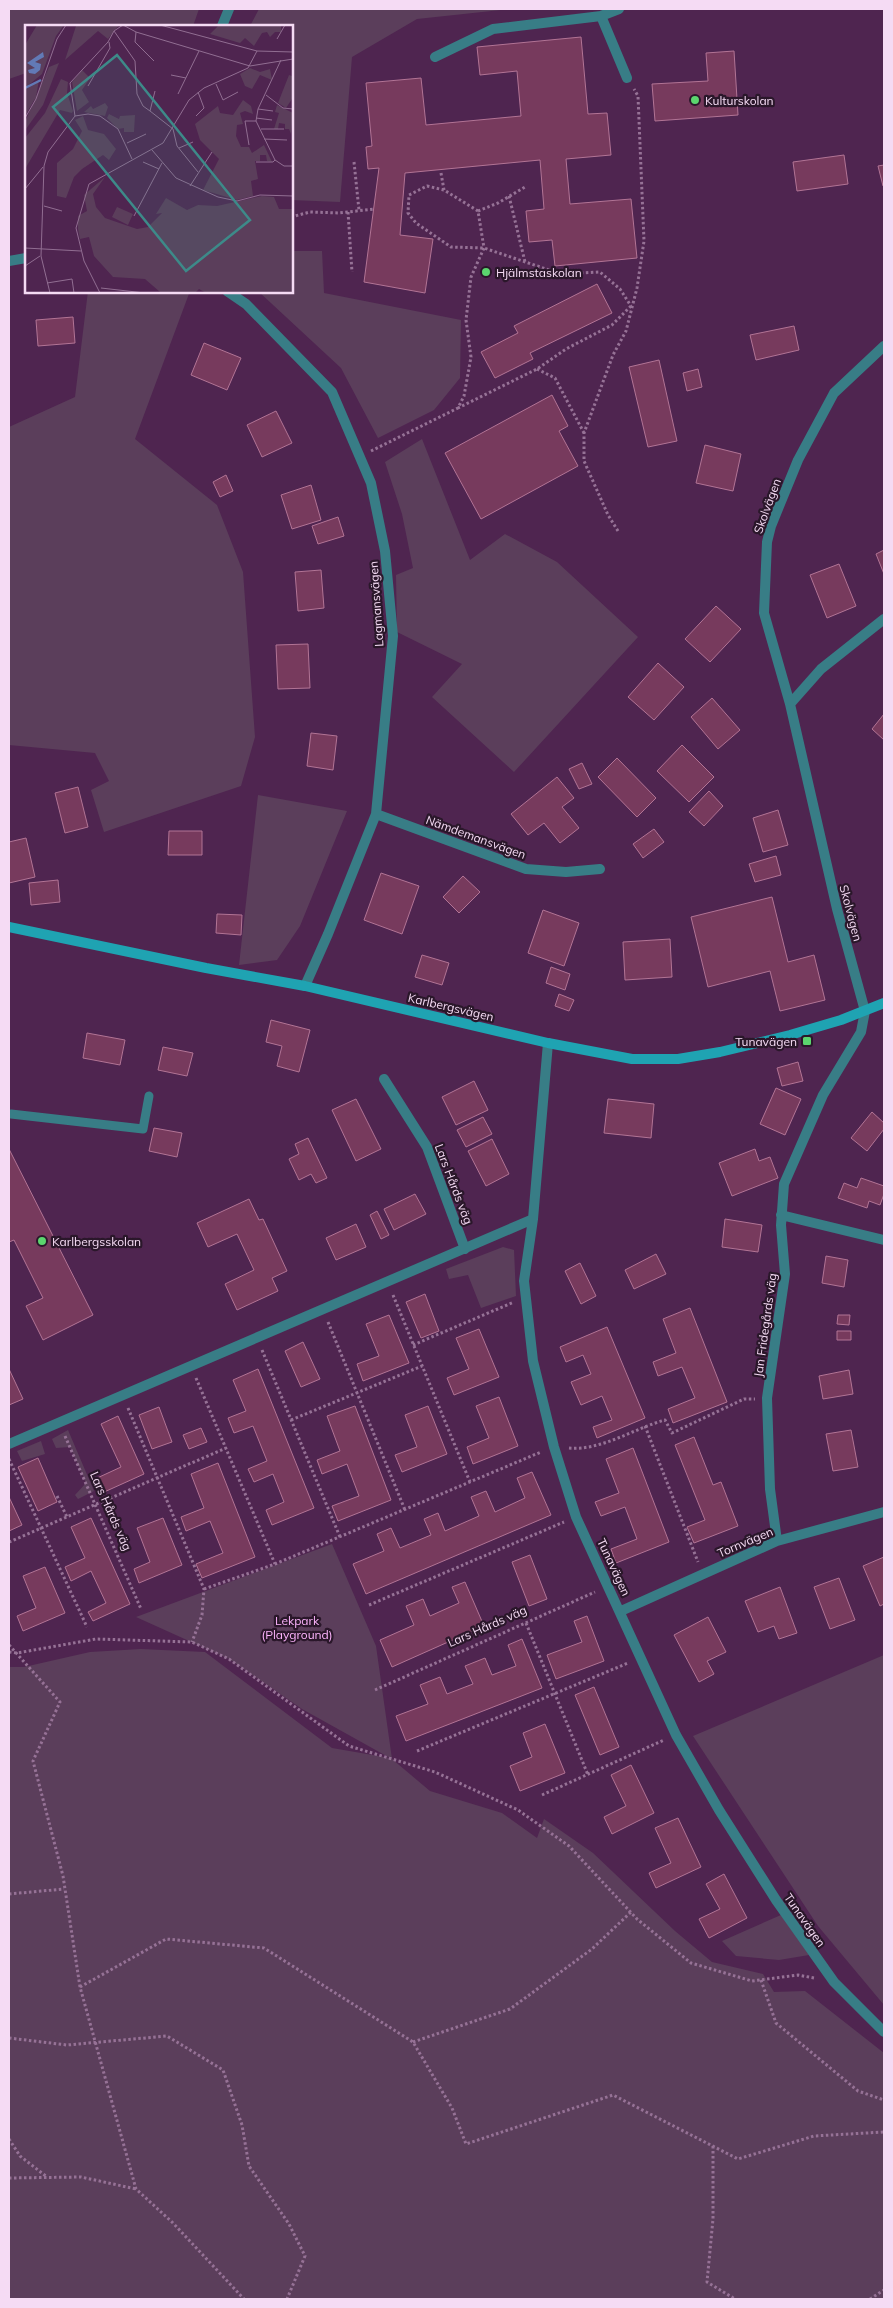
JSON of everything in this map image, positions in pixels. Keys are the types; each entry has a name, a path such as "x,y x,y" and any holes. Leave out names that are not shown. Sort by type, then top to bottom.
{"street":[{"path":"222,25 229,9"},
{"path":"435,58 493,29 601,16 619,9"},
{"path":"601,16 627,78"},
{"path":"9,261 25,258"},
{"name":"Lagmansvägen","path":"228,292 246,304 332,392 371,484 385,551 393,636 376,814 305,986"},
{"name":"Skolvägen","path":"865,1011 836,909 790,704 764,613 767,542 771,526 798,460 834,393 884,346"},
{"path":"790,704 821,669 884,618"},
{"name":"Nämdemansvägen","path":"376,814 526,869 566,872 600,869"},
{"name":"Karlbergsvägen","path":"9,927 206,968 305,986 548,1043 632,1059 678,1059 790,1035 884,1003"},
{"name":"Jan Fridegårds väg","path":"777,1541 770,1490 767,1398 785,1274 781,1216 784,1184 823,1095 861,1032 865,1011"},
{"name":"Tunavägen","path":"548,1043 534,1219 524,1281 533,1361 554,1447 576,1517 621,1611 640,1658 676,1735 718,1810 776,1900 834,1982 884,2032"},
{"name":"Lars Hårds väg","path":"384,1079 427,1147 465,1249"},
{"path":"781,1216 884,1240"},
{"path":"9,1444 534,1219"},
{"name":"Tornvägen","path":"621,1611 777,1541 884,1512"}],"lane":[{"path":"11,1114 143,1129 149,1096"}],"path":[{"path":"618,531 608,515 584,461 584,433 613,355 626,331 644,241 638,96 627,78"},
{"path":"354,162 359,210"},
{"path":"441,173 444,190"},
{"path":"408,214 409,195 427,186 444,190 478,211 484,248 470,277 466,320 471,357 464,396 458,408"},
{"path":"478,211 525,187"},
{"path":"509,196 525,263"},
{"path":"292,217 310,212 348,212 374,209"},
{"path":"348,212 352,272"},
{"path":"402,212 408,214 416,223 451,247 484,248 561,274 600,272 620,289 631,306"},
{"path":"359,456 537,369 566,349 612,325 631,306"},
{"path":"537,369 555,378 584,433"},
{"path":"388,1282 470,1482"},
{"path":"413,1345 526,1296"},
{"path":"323,1310 405,1510"},
{"path":"257,1338 340,1537"},
{"path":"191,1366 275,1564"},
{"path":"291,1420 422,1366"},
{"path":"123,1396 204,1589 202,1616 192,1642"},
{"path":"204,1589 275,1564 554,1447 577,1449 596,1445 665,1420 672,1433 744,1399 767,1398"},
{"name":"Lars Hårds väg","path":"59,1423 141,1609"},
{"path":"645,1426 702,1574"},
{"path":"9,1542 226,1448"},
{"path":"9,1459 87,1627"},
{"path":"57,1496 66,1517"},
{"path":"369,1605 576,1517"},
{"name":"Lars Hårds väg","path":"375,1690 609,1585"},
{"path":"526,1623 588,1775"},
{"path":"9,1652 17,1654 96,1639 192,1642 229,1659 349,1746 436,1772 518,1810 569,1846 631,1912 691,1963 752,1981 798,1975 834,1982"},
{"path":"9,1645 31,1672 60,1702 33,1760 64,1889 80,1987 136,2189"},
{"path":"416,1751 640,1658"},
{"path":"542,1795 676,1735"},
{"path":"9,1894 64,1889"},
{"path":"413,2042 510,2009 592,1949 631,1912"},
{"path":"80,1987 166,1939 264,1948 413,2042 452,2108 466,2144 613,2095 738,2159 814,2136 884,2132"},
{"path":"761,1980 776,2023 858,2091 884,2100"},
{"path":"9,2038 67,2045 167,2036 223,2070 242,2125 249,2166 289,2224 305,2256 287,2299"},
{"path":"9,2139 20,2156 48,2177"},
{"path":"713,2146 713,2219 707,2282 736,2299"},
{"path":"9,2178 81,2177 136,2189 173,2223 244,2299"},
{"path":"870,2299 884,2290"}],"green space":[{"path":"9,9 199,9 193,25 25,25 25,73 9,79"},
{"path":"259,9 510,9 417,19 352,57 340,202 292,200 292,25 251,25"},
{"path":"292,251 322,251 324,293 461,320 460,378 434,410 378,438 341,368 259,292 292,292"},
{"path":"88,292 190,292 135,439 217,505 243,572 255,737 241,786 104,832 91,790 109,781 95,753 9,745 9,427 75,397"},
{"path":"422,439 470,560 505,534 557,562 638,637 514,772 432,697 462,664 397,632 396,575 413,568 402,514 385,462"},
{"path":"258,795 347,811 300,926 277,960 239,965"},
{"path":"503,1247 514,1250 516,1296 481,1308 468,1275 449,1279 446,1269"},
{"path":"68,1430 94,1491 78,1499 75,1495 86,1483 70,1447 56,1448 52,1439"},
{"path":"41,1441 45,1454 22,1461 17,1451"},
{"name":"Lekpark (Playground)","path":"332,1544 376,1646 392,1759 430,1791 502,1813 537,1838 544,1819 593,1853 675,1931 712,1962 763,1974 774,1992 805,1991 884,2053 884,2299 9,2299 9,1667 24,1667 90,1652 141,1649 205,1652 332,1748 390,1758 302,1709 229,1659 136,1617"},
{"path":"884,1655 884,2005 818,1926 693,1736"},
{"path":"781,1915 809,1955 779,1960 736,1956 722,1941"}],"building":[{"path":"581,37 588,114 607,113 611,155 566,159 570,204 631,199 637,258 555,266 552,240 529,242 526,211 544,209 540,160 405,173 400,235 433,239 425,293 364,282 379,168 368,169 366,147 372,146 366,83 421,78 426,125 521,116 517,71 480,75 477,47"},
{"name":"Kulturskolan","path":"734,51 738,115 655,121 652,84 708,81 706,53"},
{"path":"844,155 848,184 797,191 793,162"},
{"path":"884,165 884,185 883,186 878,166"},
{"name":"Hjälmstaskolan","path":"597,284 612,313 530,353 533,359 495,378 481,352 518,333 514,326"},
{"path":"73,317 75,343 38,346 36,320"},
{"path":"794,326 799,350 756,360 750,335"},
{"path":"204,343 241,358 227,390 191,375"},
{"path":"659,360 677,441 648,447 629,367"},
{"path":"698,369 702,387 687,391 683,373"},
{"path":"552,395 568,426 559,431 578,466 481,519 445,453"},
{"path":"276,411 292,443 262,457 247,425"},
{"path":"705,445 741,454 733,491 696,483"},
{"path":"226,475 233,491 220,497 213,482"},
{"path":"311,485 321,520 292,529 281,495"},
{"path":"338,517 344,536 318,544 312,526"},
{"path":"884,550 884,574 876,554"},
{"path":"839,564 856,606 827,618 810,575"},
{"path":"321,570 324,608 298,611 295,572"},
{"path":"716,606 741,629 710,662 685,639"},
{"path":"308,644 310,688 278,689 276,645"},
{"path":"658,663 684,687 654,720 628,697"},
{"path":"712,698 740,730 718,749 691,717"},
{"path":"884,714 884,740 872,729"},
{"path":"311,733 337,736 333,770 307,766"},
{"path":"682,745 714,777 689,802 657,771"},
{"path":"617,758 656,798 637,817 598,777"},
{"path":"582,763 592,784 579,789 569,769"},
{"path":"557,777 574,798 562,807 579,828 560,843 544,823 528,835 511,814"},
{"path":"78,787 88,827 65,833 55,793"},
{"path":"709,791 723,806 704,826 689,812"},
{"path":"778,810 788,845 763,852 753,818"},
{"path":"654,829 664,842 643,858 633,844"},
{"path":"169,831 202,831 202,855 168,855"},
{"path":"26,838 35,877 9,883 9,842"},
{"path":"776,856 781,875 755,882 749,864"},
{"path":"381,873 419,886 402,934 364,920"},
{"path":"463,876 480,892 459,913 443,897"},
{"path":"58,880 60,902 31,905 29,883"},
{"path":"772,897 788,962 814,955 825,1000 780,1011 770,971 708,987 691,917"},
{"path":"543,910 579,923 564,966 528,953"},
{"path":"217,914 242,915 241,935 216,933"},
{"path":"670,939 672,977 625,980 623,942"},
{"path":"422,955 449,963 442,985 415,977"},
{"path":"551,967 570,974 565,990 546,983"},
{"path":"559,994 574,1000 569,1011 555,1006"},
{"path":"271,1020 310,1030 299,1072 277,1066 282,1046 266,1042"},
{"path":"87,1033 125,1040 120,1065 83,1058"},
{"path":"163,1047 193,1053 187,1076 158,1070"},
{"path":"798,1062 803,1081 782,1086 777,1068"},
{"path":"474,1081 488,1110 456,1125 442,1097"},
{"path":"776,1088 801,1099 785,1135 760,1124"},
{"path":"356,1099 381,1149 356,1161 332,1110"},
{"path":"608,1099 654,1104 651,1138 604,1133"},
{"path":"872,1112 884,1123 884,1129 867,1151 851,1138"},
{"path":"483,1117 492,1134 466,1147 457,1130"},
{"path":"154,1128 182,1133 177,1157 149,1151"},
{"path":"308,1138 327,1178 316,1183 311,1174 299,1180 289,1159 299,1154 295,1144"},
{"path":"492,1139 509,1174 486,1186 468,1151"},
{"path":"9,1149 93,1315 43,1340 26,1306 43,1298 14,1240 9,1242"},
{"path":"755,1149 759,1161 770,1157 778,1178 732,1196 719,1163"},
{"path":"861,1178 884,1186 884,1194 880,1205 869,1201 867,1208 838,1198 844,1183 857,1188"},
{"path":"415,1194 426,1214 394,1230 384,1209"},
{"path":"249,1199 259,1220 263,1219 287,1271 272,1278 278,1291 237,1310 225,1284 254,1270 237,1234 208,1247 197,1223"},
{"path":"377,1211 389,1235 381,1239 370,1215"},
{"path":"725,1219 762,1225 758,1252 722,1247"},
{"path":"356,1224 366,1247 336,1260 326,1238"},
{"path":"656,1254 666,1274 634,1289 625,1270"},
{"path":"826,1256 848,1260 844,1287 822,1283"},
{"path":"580,1263 596,1296 581,1304 565,1271"},
{"path":"425,1294 439,1331 421,1338 406,1302"},
{"path":"690,1308 727,1402 673,1423 668,1409 695,1398 682,1367 658,1376 653,1362 676,1353 663,1319"},
{"path":"389,1315 409,1363 363,1381 357,1364 379,1356 366,1324"},
{"path":"838,1315 850,1315 849,1325 837,1324"},
{"path":"607,1327 645,1418 597,1438 593,1427 612,1420 602,1396 581,1405 571,1382 591,1374 583,1355 566,1362 560,1347"},
{"path":"479,1329 499,1377 454,1395 447,1378 469,1369 456,1338"},
{"path":"837,1331 851,1331 851,1340 837,1340"},
{"path":"303,1342 320,1379 301,1387 285,1351"},
{"path":"9,1369 23,1399 9,1405"},
{"path":"258,1369 314,1508 272,1525 266,1510 284,1502 273,1474 254,1482 248,1469 267,1461 253,1426 234,1433 228,1418 246,1411 233,1380"},
{"path":"849,1370 853,1394 823,1399 819,1376"},
{"path":"499,1397 518,1446 473,1464 467,1447 489,1438 476,1406"},
{"path":"355,1406 391,1500 338,1521 332,1506 359,1496 347,1464 322,1474 317,1460 340,1451 327,1416"},
{"path":"428,1406 447,1454 402,1472 395,1455 417,1447 405,1415"},
{"path":"159,1407 172,1442 152,1449 139,1415"},
{"path":"118,1416 144,1474 102,1493 95,1479 121,1467 101,1424"},
{"path":"201,1428 207,1442 189,1449 183,1435"},
{"path":"851,1430 858,1467 833,1471 826,1434"},
{"path":"694,1437 713,1485 721,1482 738,1526 694,1543 687,1527 705,1520 675,1445"},
{"path":"633,1448 669,1542 616,1563 611,1549 637,1539 625,1507 601,1516 595,1502 619,1493 606,1459"},
{"path":"38,1458 57,1502 38,1511 18,1467"},
{"path":"218,1463 255,1557 202,1578 196,1564 223,1553 210,1521 186,1531 181,1517 204,1508 191,1474"},
{"path":"532,1472 551,1515 366,1594 353,1564 384,1551 377,1534 391,1528 400,1548 431,1535 424,1519 438,1513 445,1531 479,1516 471,1497 486,1491 495,1512 525,1498 517,1478"},
{"path":"9,1497 22,1525 9,1531"},
{"path":"91,1518 130,1604 93,1621 88,1612 106,1603 91,1571 71,1581 65,1567 85,1558 71,1527"},
{"path":"163,1518 182,1565 139,1583 134,1569 150,1562 137,1528"},
{"path":"530,1555 547,1599 529,1606 512,1562"},
{"path":"884,1557 884,1604 880,1606 863,1566"},
{"path":"45,1567 65,1613 23,1631 17,1616 36,1608 23,1576"},
{"path":"839,1578 855,1620 830,1629 814,1587"},
{"path":"465,1582 484,1626 392,1667 380,1640 414,1625 406,1606 423,1599 430,1616 459,1603 452,1587"},
{"path":"780,1587 797,1633 779,1639 774,1626 758,1632 745,1601"},
{"path":"587,1616 604,1661 556,1679 547,1655 582,1642 574,1621"},
{"path":"708,1617 726,1652 707,1661 714,1674 699,1682 674,1635"},
{"path":"522,1639 542,1688 406,1741 396,1716 428,1704 420,1685 440,1677 447,1694 473,1684 465,1666 485,1658 492,1675 516,1666 508,1645"},
{"path":"594,1687 619,1747 600,1755 575,1695"},
{"path":"545,1724 565,1773 520,1791 510,1766 532,1757 523,1733"},
{"path":"631,1765 654,1813 612,1834 604,1817 626,1806 611,1775"},
{"path":"678,1818 701,1867 656,1888 649,1873 671,1863 655,1828"},
{"path":"724,1874 747,1918 709,1938 699,1919 720,1909 706,1884"}],"place":[{"name":"Kulturskolan","path":"695,100"},
{"name":"Hjälmstaskolan","path":"486,272"},
{"name":"Tunavägen","path":"807,1041"},
{"name":"Karlbergsskolan","path":"42,1241"}]}
